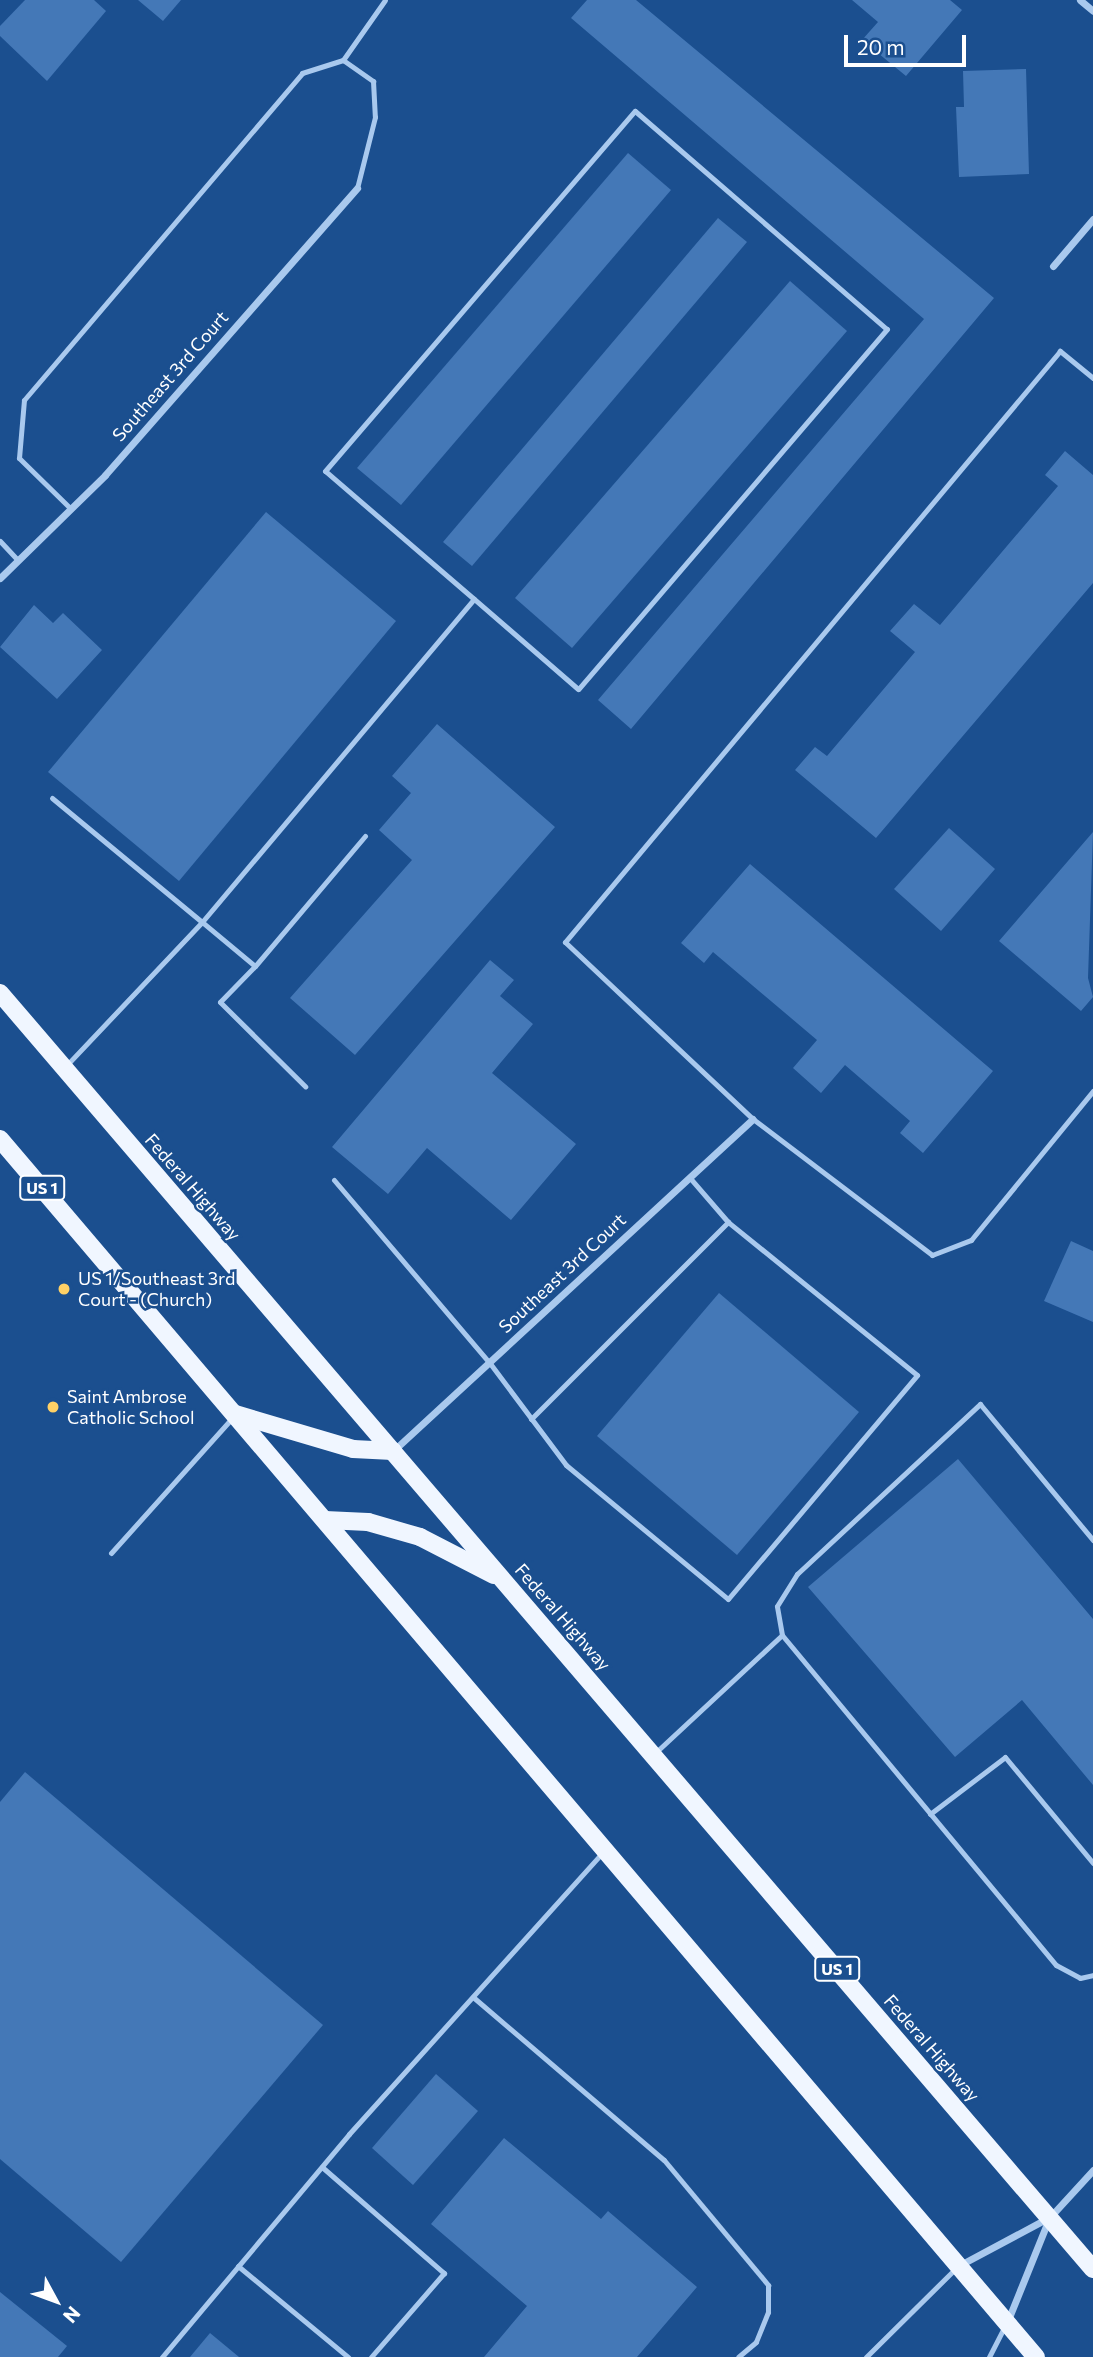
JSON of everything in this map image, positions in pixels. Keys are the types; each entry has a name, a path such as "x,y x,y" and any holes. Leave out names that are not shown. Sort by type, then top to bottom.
{"main road":[{"name":"Federal Highway","path":"0,993 1093,2269"},
{"name":"US 1","path":"0,1139 1036,2357"},
{"path":"235,1414 353,1449 393,1451"},
{"path":"325,1520 368,1522 420,1537 503,1580"}],"street":[{"path":"1080,0 1093,11"},
{"name":"Southeast 3rd Court","path":"0,578 69,507 105,475 357,188"},
{"path":"1053,266 1093,219"},
{"name":"Southeast 3rd Court","path":"393,1451 753,1119"},
{"path":"960,2265 1049,2217 1093,2170"},
{"path":"1007,2323 1049,2217"}],"lane":[{"path":"69,507 19,458 24,400 302,72 343,60 385,0"},
{"path":"343,60 373,81 375,117 357,188"},
{"path":"635,111 887,329 578,689 474,599 325,471 635,111"},
{"path":"1093,379 1060,351 565,942 753,1119 932,1255 971,1240 1093,1091"},
{"path":"0,541 18,560"},
{"path":"64,1068 202,922 474,599"},
{"path":"51,798 255,966"},
{"path":"305,1086 220,1002 255,966 365,836"},
{"path":"334,1180 489,1362 566,1465 728,1599 917,1375 728,1222 690,1178"},
{"path":"531,1419 728,1222"},
{"path":"1093,1539 980,1404 797,1574 776,1606 782,1635 1056,1965 1080,1978 1093,1975"},
{"path":"111,1553 235,1414"},
{"path":"653,1755 782,1635"},
{"path":"930,1814 1005,1757 1093,1863"},
{"path":"163,2357 322,2166 605,1850"},
{"path":"472,1997 664,2160 768,2285 768,2312 756,2342 738,2357"},
{"path":"322,2166 444,2273 371,2357"},
{"path":"866,2357 960,2265"},
{"path":"238,2266 348,2357"},
{"path":"989,2357 1007,2323"}],"building":[{"path":"25,0 94,0 106,11 47,81 0,36 0,26"},
{"path":"138,0 181,0 163,21"},
{"path":"587,0 636,0 994,298 631,729 598,700 924,319 571,18"},
{"path":"852,0 950,0 962,10 906,76 862,40 878,22"},
{"path":"1026,69 1029,174 959,177 956,107 964,107 963,71"},
{"path":"628,153 671,190 401,505 357,468"},
{"path":"718,218 747,242 472,566 443,542"},
{"path":"790,281 847,331 572,648 515,598"},
{"path":"1065,451 1093,475 1093,583 876,838 795,770 815,747 827,756 915,652 890,631 914,604 940,625 1058,486 1045,475"},
{"path":"266,512 396,621 179,881 48,772"},
{"path":"34,605 53,623 63,613 102,650 57,699 0,647"},
{"path":"437,724 555,827 355,1055 290,998 412,860 379,830 411,793 392,776"},
{"path":"949,828 995,869 941,931 894,889"},
{"path":"1093,832 1088,978 1093,997 1081,1011 999,941"},
{"path":"750,864 993,1071 923,1153 900,1133 910,1121 845,1065 821,1093 793,1068 817,1040 713,952 704,963 681,943"},
{"path":"490,960 514,980 500,996 533,1024 492,1073 576,1144 511,1220 427,1148 388,1194 332,1147"},
{"path":"1071,1241 1093,1251 1093,1322 1044,1301"},
{"path":"719,1293 859,1412 737,1555 597,1436"},
{"path":"958,1459 1093,1619 1093,1785 1022,1700 955,1757 808,1587"},
{"path":"25,1772 323,2025 121,2262 0,2159 0,1802"},
{"path":"436,2074 478,2111 413,2185 372,2148"},
{"path":"504,2138 601,2219 608,2211 697,2287 637,2357 484,2357 527,2306 431,2224"},
{"path":"0,2292 67,2346 58,2357 0,2357"},
{"path":"210,2333 239,2357 190,2357"}],"place":[{"name":"US 1/Southeast 3rd Court - (Church)","path":"64,1289"},
{"name":"Saint Ambrose Catholic School","path":"53,1407"}]}
